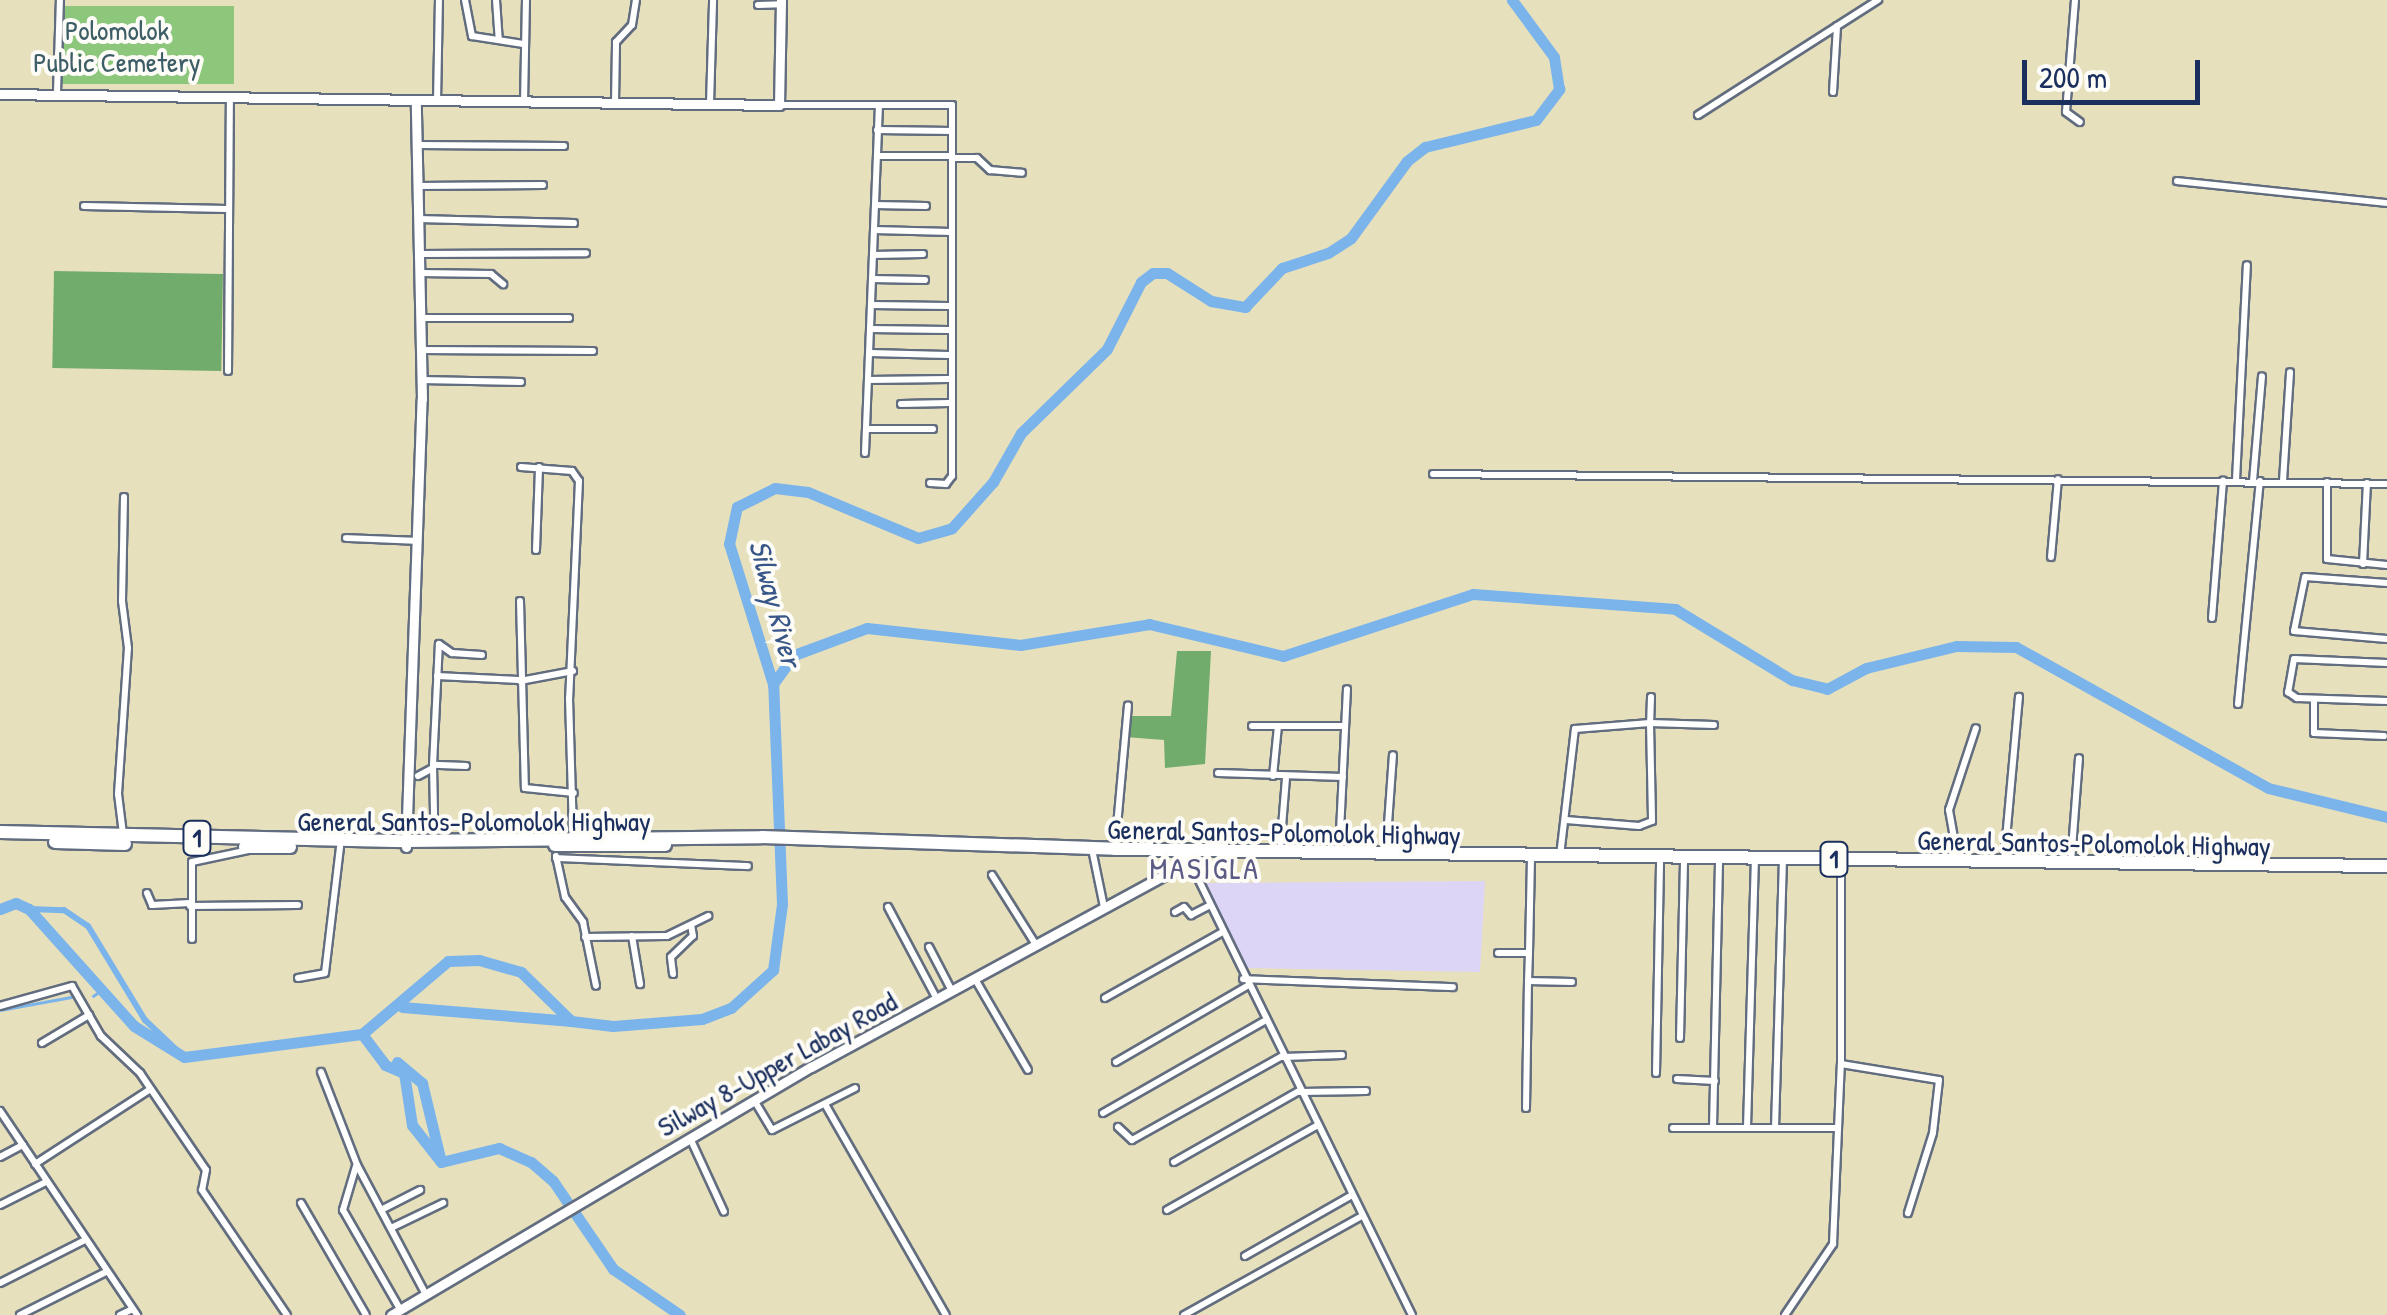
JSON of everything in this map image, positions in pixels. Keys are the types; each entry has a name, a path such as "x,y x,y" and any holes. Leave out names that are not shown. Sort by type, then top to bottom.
{"highway":[{"name":"1","path":"0,836 123,835 406,844 572,836 1187,853 1338,852 2387,869"},
{"name":"General Santos-Polomolok Highway","path":"0,836 260,847 406,844 555,851 762,842"},
{"name":"General Santos-Polomolok Highway","path":"803,843 1092,854 1684,860"},
{"name":"General Santos-Polomolok Highway","path":"1841,862 2387,869"}],"street":[{"path":"58,93 60,0"},
{"path":"437,102 439,0"},
{"path":"465,0 472,36 524,44"},
{"path":"496,0 499,40"},
{"path":"524,102 526,0"},
{"path":"615,104 616,42 632,25 636,0"},
{"path":"710,106 713,0"},
{"path":"1698,115 1878,0"},
{"path":"2075,0 2066,112 2080,122"},
{"path":"758,5 781,2 779,105"},
{"path":"1833,92 1838,26"},
{"path":"0,94 710,106 952,104 948,354 952,476 946,484 930,483"},
{"path":"228,371 230,97"},
{"path":"406,844 422,380 416,102"},
{"path":"865,454 878,106"},
{"path":"877,130 952,130"},
{"path":"417,145 564,146"},
{"path":"877,156 952,156 1022,173"},
{"path":"2177,180 2387,203"},
{"path":"418,186 543,186"},
{"path":"875,205 926,206"},
{"path":"84,206 227,208"},
{"path":"418,218 574,223"},
{"path":"874,230 950,232"},
{"path":"419,254 586,252"},
{"path":"873,255 924,254"},
{"path":"2236,480 2246,265"},
{"path":"420,273 491,274 503,284"},
{"path":"872,278 924,280"},
{"path":"872,305 949,306"},
{"path":"420,318 569,318"},
{"path":"870,329 949,330"},
{"path":"420,350 594,351"},
{"path":"869,353 948,354"},
{"path":"2283,482 2290,372"},
{"path":"2238,704 2262,376"},
{"path":"868,380 948,379"},
{"path":"422,380 521,382"},
{"path":"901,404 949,403"},
{"path":"867,429 932,429"},
{"path":"521,467 572,471 579,481 572,836"},
{"path":"536,550 539,467"},
{"path":"1433,474 2387,484"},
{"path":"2051,557 2058,479"},
{"path":"2212,618 2223,480"},
{"path":"2326,482 2326,559 2387,565"},
{"path":"2363,564 2368,483"},
{"path":"123,835 118,794 128,648 122,616 124,498"},
{"path":"346,538 418,541"},
{"path":"2387,584 2305,578 2294,631 2387,639"},
{"path":"520,601 525,788 574,793"},
{"path":"434,814 438,641 452,653 482,655"},
{"path":"2387,663 2292,660 2290,696 2387,700"},
{"path":"437,676 520,680 573,672"},
{"path":"1338,852 1346,689"},
{"path":"1566,820 1638,826 1652,821 1652,696"},
{"path":"2004,862 2019,697"},
{"path":"2314,699 2314,733 2384,736"},
{"path":"1115,849 1128,706"},
{"path":"1560,857 1575,728 1650,723 1714,725"},
{"path":"1252,726 1344,726"},
{"path":"1273,776 1278,726"},
{"path":"1958,861 1949,810 1976,728"},
{"path":"1386,853 1393,755"},
{"path":"2071,863 2080,758"},
{"path":"418,776 434,767 466,766"},
{"path":"1218,773 1343,777"},
{"path":"1280,852 1286,778"},
{"path":"298,978 324,973 340,846"},
{"path":"192,939 192,862 249,855 260,847"},
{"path":"596,986 586,938 565,898 555,851 748,866"},
{"path":"1187,853 1245,982 1412,1315"},
{"name":"Silway 8-Upper Labay Road","path":"396,1313 689,1137 1104,907 1187,853"},
{"path":"1092,854 1104,907"},
{"path":"1526,1108 1530,860"},
{"path":"1680,1038 1684,860"},
{"path":"1714,1127 1718,860"},
{"path":"1747,1128 1755,861"},
{"path":"1775,1128 1783,861"},
{"path":"1656,1074 1660,862"},
{"path":"1786,1315 1833,1244 1841,1064 1841,862"},
{"path":"992,875 1036,945"},
{"path":"147,892 152,905 298,905"},
{"path":"1176,912 1184,908 1191,915 1209,906"},
{"path":"888,907 938,1000"},
{"path":"586,938 667,936 708,916"},
{"path":"672,974 670,958 693,936 691,925"},
{"path":"1104,998 1222,932"},
{"path":"632,936 640,984"},
{"path":"929,947 952,992"},
{"path":"1498,953 1529,953"},
{"path":"975,979 1028,1070"},
{"path":"1116,1062 1245,982 1452,987"},
{"path":"1528,982 1572,982"},
{"path":"0,1006 70,985 206,1170 202,1189 217,1216 287,1315"},
{"path":"42,1043 89,1015"},
{"path":"1103,1113 1264,1021"},
{"path":"1118,1127 1132,1140 1282,1056 1342,1055"},
{"path":"1841,1064 1939,1080 1933,1134 1908,1213"},
{"path":"321,1072 357,1165 426,1295"},
{"path":"1677,1080 1714,1081"},
{"path":"754,1100 772,1130 855,1088"},
{"path":"35,1164 149,1090"},
{"path":"1174,1162 1300,1092 1366,1092"},
{"path":"825,1104 946,1315"},
{"path":"0,1111 135,1312 120,1315"},
{"path":"1167,1210 1316,1126"},
{"path":"1674,1128 1836,1128"},
{"path":"689,1137 724,1212"},
{"path":"0,1157 23,1145"},
{"path":"357,1165 343,1210 396,1313"},
{"path":"0,1205 46,1182"},
{"path":"381,1210 420,1190"},
{"path":"1245,1256 1350,1196"},
{"path":"301,1202 366,1315"},
{"path":"391,1228 443,1202"},
{"path":"1184,1315 1360,1216"},
{"path":"0,1283 85,1240"},
{"path":"20,1315 106,1272"}],"shaded area":[{"path":"1485,881 1480,972 1242,968 1204,883"}],"green space":[{"name":"Polomolok Public Cemetery","path":"60,6 234,6 234,84 60,84"},
{"path":"54,271 223,274 221,371 52,368"},
{"path":"1177,651 1211,651 1205,764 1165,768 1164,740 1125,737 1127,716 1171,716"}],"waterway":[{"name":"Silway River","path":"0,909 16,903 29,909 134,1026 184,1057 362,1034 448,961 479,960 521,972 571,1021 613,1026 702,1019 731,1008 773,970 782,904 773,684 729,544 737,507 775,488 808,492 918,538 952,528 993,482 1021,433 1107,349 1141,282 1153,273 1167,273 1211,301 1245,307 1282,268 1328,253 1351,238 1407,161 1425,147 1536,120 1559,89 1554,57 1512,0"},
{"path":"773,684 794,655 867,628 1020,645 1149,624 1283,656 1473,594 1675,609 1792,680 1827,689 1866,668 1956,646 2016,647 2268,788 2387,817"},
{"path":"29,909 64,910 88,926 145,1020 184,1057"},
{"name":"Silway River","path":"93,996 105,988"},
{"path":"0,1010 71,997"},
{"path":"402,1007 571,1021"},
{"path":"362,1034 385,1065 404,1073 412,1125 441,1162 499,1148 531,1162 553,1181 613,1269 680,1315"},
{"path":"397,1062 422,1083 440,1158"}],"district":[{"name":"MASIGLA","path":"1205,868"}]}
